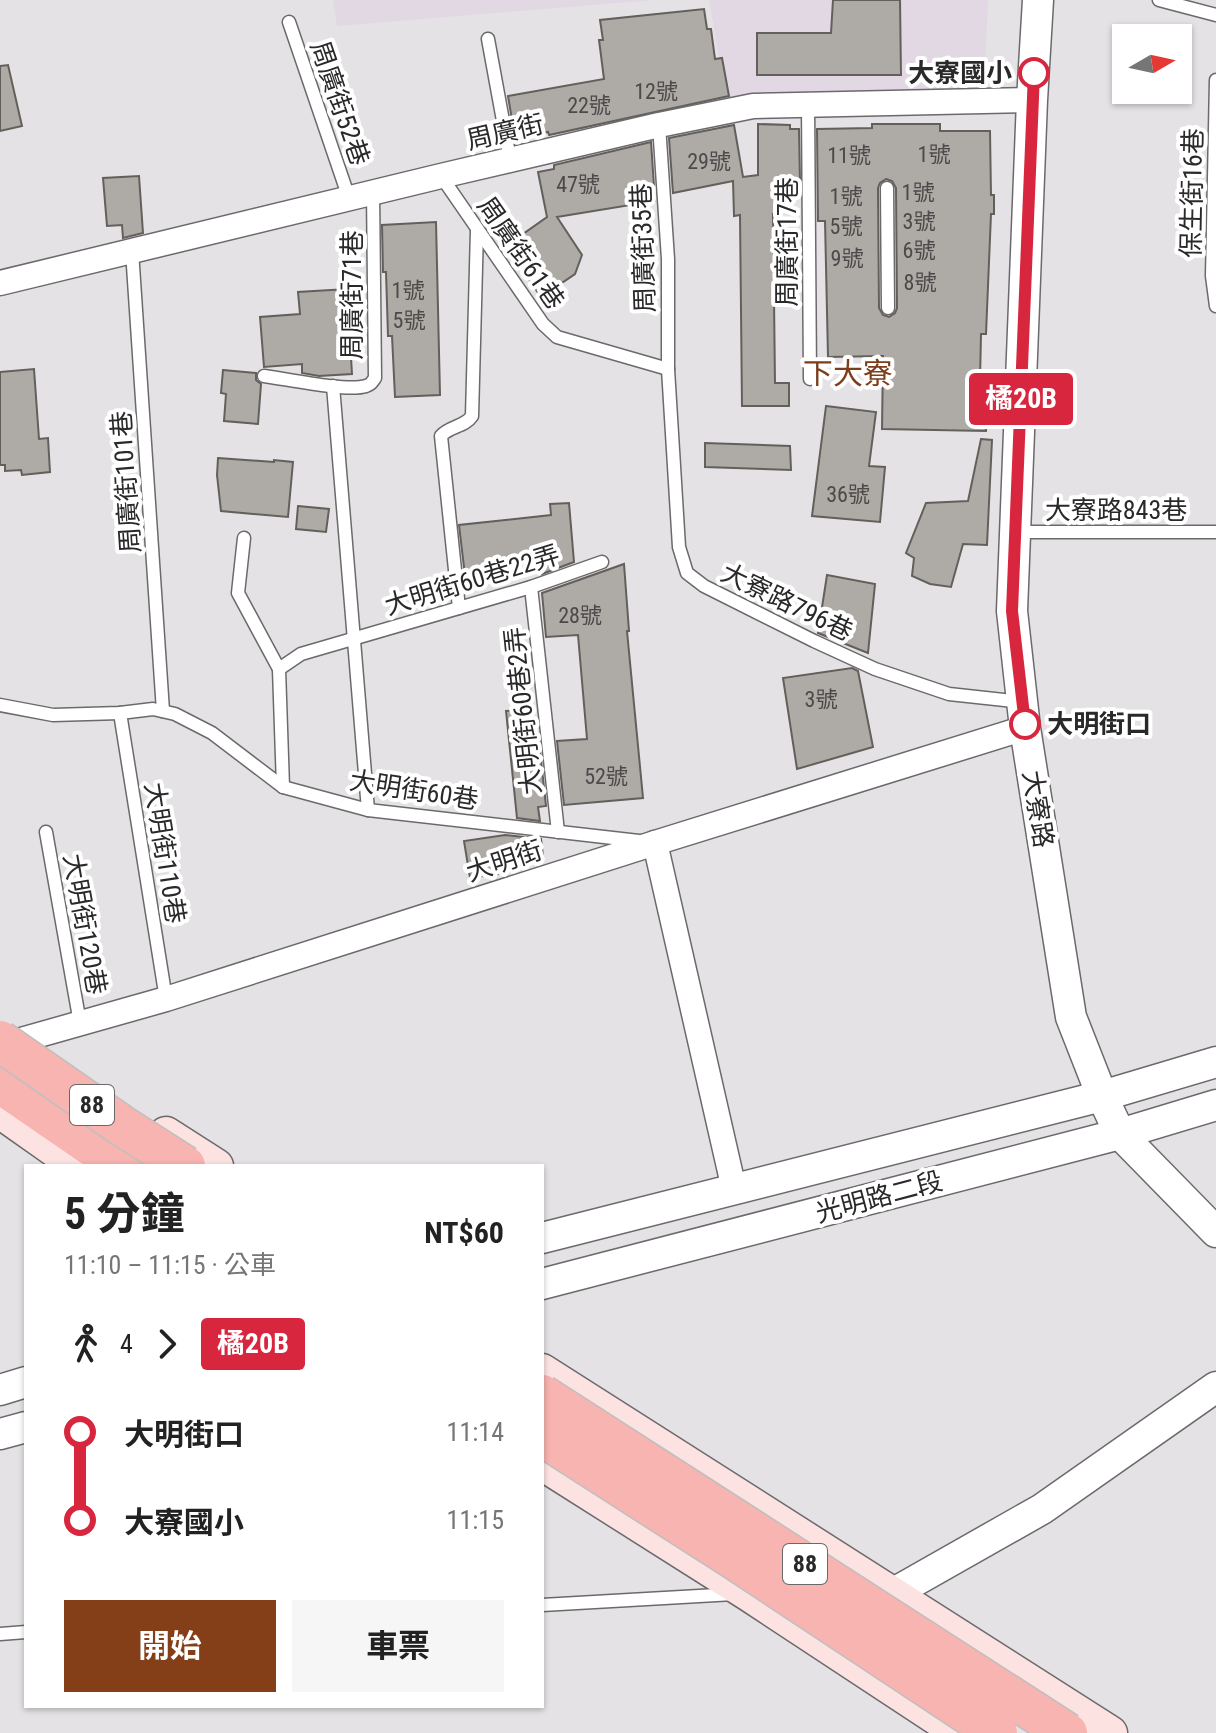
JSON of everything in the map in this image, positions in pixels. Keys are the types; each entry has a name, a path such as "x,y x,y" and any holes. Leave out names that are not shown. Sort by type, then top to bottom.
{"highway":[{"name":"88","path":"7,1036 121,1125 182,1164"},
{"name":"88","path":"0,1083 118,1164"},
{"name":"88","path":"544,1396 1067,1733"},
{"name":"88","path":"544,1437 997,1733"}],"main road":[{"path":"7,1036 213,1164"},
{"path":"0,1111 75,1164"},
{"path":"544,1372 1110,1733"},
{"path":"544,1464 960,1733"}],"street":[{"name":"大寮路","path":"1038,0 1012,611 1024,715 1071,1017 1120,1134 1216,1232"},
{"name":"周廣街","path":"0,283 510,159 753,106 808,105 887,111 1032,100"},
{"name":"大明街","path":"7,1036 80,1023 166,999 655,843 1024,715"},
{"path":"655,843 734,1189"},
{"name":"光明路二段","path":"544,1237 1102,1096 1216,1062"},
{"name":"光明路二段","path":"544,1283 1120,1134 1216,1105"},
{"path":"787,1176 800,1217"},
{"path":"0,1390 24,1383"},
{"path":"749,1594 892,1594 1042,1509 1216,1387"},
{"path":"0,1434 24,1428"}],"lane":[{"path":"1159,0 1216,15"},
{"name":"周廣街52巷","path":"289,22 349,198"},
{"path":"488,39 510,159"},
{"name":"保生街16巷","path":"1216,80 1212,276 1216,306"},
{"name":"周廣街17巷","path":"808,105 810,379"},
{"name":"周廣街35巷","path":"659,125 668,259 668,369"},
{"name":"周廣街61巷","path":"441,176 543,324 557,337 668,369"},
{"path":"887,188 888,308"},
{"name":"周廣街71巷","path":"264,376 363,387 375,378 373,192"},
{"path":"459,608 441,436 447,430 469,421 472,416 477,230"},
{"name":"周廣街101巷","path":"132,251 163,711"},
{"name":"大寮路796巷","path":"668,369 679,547 687,573 704,586 875,669 1024,715"},
{"name":"大明街60巷22弄","path":"333,386 368,810"},
{"name":"大寮路843巷","path":"1015,532 1216,532"},
{"path":"244,538 238,593 279,669 283,787"},
{"name":"大明街60巷22弄","path":"279,669 301,654 531,587 602,562"},
{"name":"大明街60巷2弄","path":"531,587 558,832"},
{"name":"大明街60巷","path":"0,705 53,715 163,711 212,733 283,787 368,810 655,843"},
{"name":"大明街110巷","path":"120,713 166,999"},
{"name":"大明街120巷","path":"46,832 80,1023"},
{"path":"544,1605 749,1594"},
{"path":"0,1634 24,1632"}],"shaded area":[{"path":"333,0 654,0 337,26"},
{"name":"大寮國小","path":"709,0 988,0 984,89 750,95 726,99"}],"building":[{"path":"833,0 900,0 901,75 757,75 757,33 831,33"},
{"path":"704,9 707,29 711,29 715,59 722,58 729,96 549,135 548,132 515,138 508,96 604,79 600,20"},
{"path":"8,65 22,126 0,131 0,66"},
{"path":"758,124 790,125 790,129 799,129 800,182 774,182 775,383 789,383 789,406 742,406 740,215 734,216 733,181 673,193 669,138 734,125 743,177 758,175"},
{"path":"872,124 940,124 940,131 990,131 994,214 991,214 986,334 981,334 980,380 987,380 986,431 882,429 883,356 828,357 825,221 818,221 817,129 872,128","holes":["886,179 892,181 896,188 897,308 889,317 883,315 879,308 878,188"]},
{"path":"651,142 655,201 557,217 582,255 575,274 541,297 506,246 547,217 538,172 554,169 554,165"},
{"path":"139,176 143,233 123,238 122,225 107,226 103,178"},
{"path":"436,222 440,395 395,397 392,336 388,336 386,272 383,272 382,225"},
{"path":"347,289 352,374 319,376 302,373 302,364 264,367 260,317 300,314 298,292"},
{"path":"34,369 39,439 48,438 50,472 22,475 21,470 5,471 5,465 0,465 0,372"},
{"path":"223,370 256,373 256,380 261,384 258,424 224,421 226,394 221,393"},
{"path":"826,406 876,412 869,466 885,467 880,522 812,516"},
{"path":"981,439 992,440 987,545 963,544 951,587 930,584 912,576 914,558 906,553 926,503 968,501"},
{"path":"705,443 790,446 791,470 705,467"},
{"path":"218,458 293,462 288,517 221,511"},
{"path":"569,503 574,562 542,574 541,564 466,584 459,525 551,515 550,504"},
{"path":"298,506 329,509 326,532 296,529"},
{"path":"624,564 627,631 643,798 564,805 557,741 587,739 578,635 546,637 542,593"},
{"path":"827,575 875,584 868,653 818,633"},
{"path":"852,668 858,671 873,747 797,769 783,678"},
{"path":"529,709 533,743 539,742 546,806 538,807 540,821 517,818 506,711"},
{"path":"505,835 541,839 543,856 531,856 532,863 498,868 499,874 470,878 464,841"}],"bus line":[{"name":"橘20B","path":"1025,724 1012,611 1034,73"}],"place":[{"name":"大寮國小","path":"1034,73"},
{"name":"大明街口","path":"1025,724"}],"district":[{"name":"下大寮","path":"848,373"}]}
